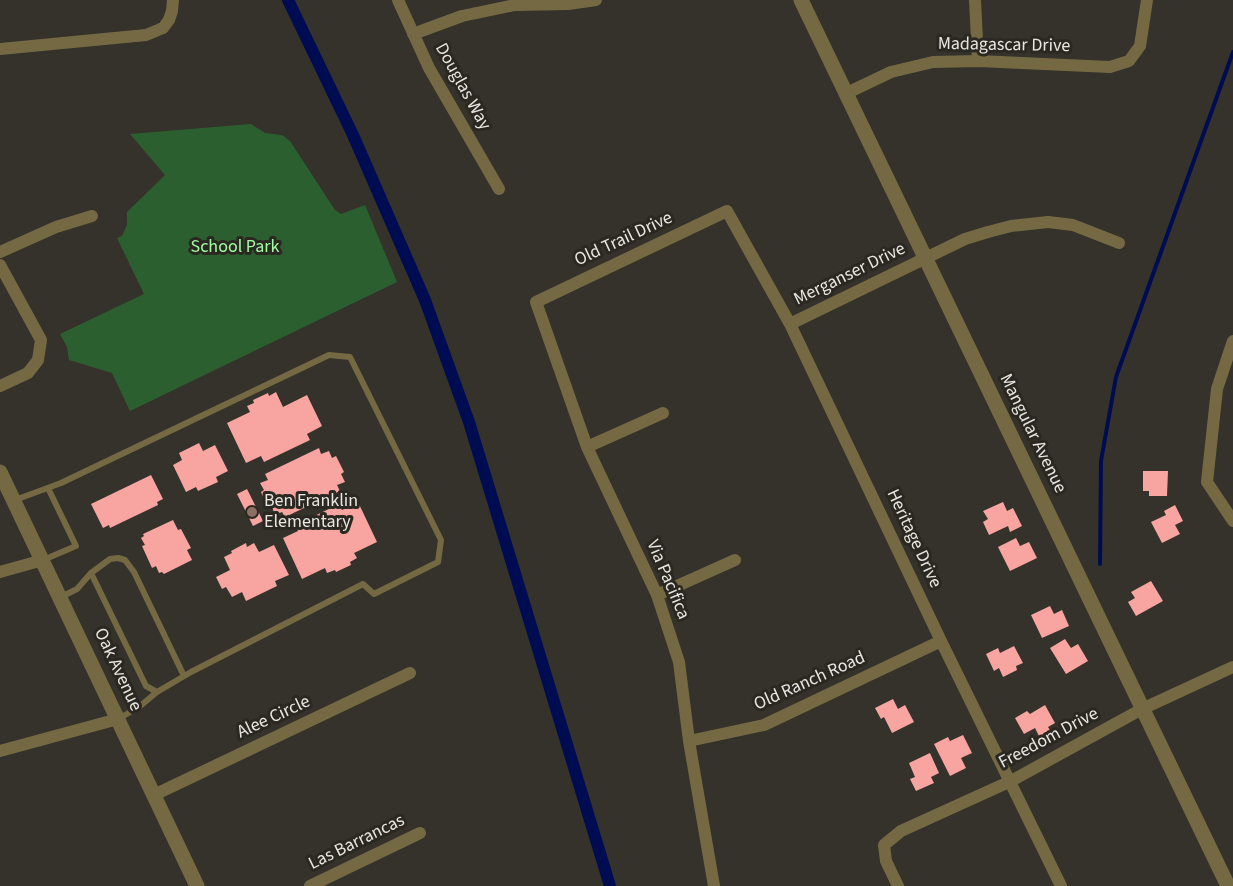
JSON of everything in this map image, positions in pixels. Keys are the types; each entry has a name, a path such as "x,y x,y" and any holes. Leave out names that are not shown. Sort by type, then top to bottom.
{"street":[{"path":"0,49 146,35 163,28 169,20 173,0"},
{"name":"Douglas Way","path":"398,0 448,103 499,189"},
{"path":"413,34 462,16 515,5 596,0"},
{"name":"Mangular Avenue","path":"801,0 1228,886"},
{"path":"975,0 978,61"},
{"name":"Madagascar Drive","path":"847,93 891,72 933,62 978,61 1110,66 1129,61 1140,46 1147,0"},
{"name":"Old Trail Drive","path":"536,302 727,211"},
{"name":"Heritage Drive","path":"727,211 790,324 1061,886"},
{"path":"0,252 56,227 92,216"},
{"name":"Merganser Drive","path":"790,324 965,239 1011,226 1048,222 1073,225 1119,243"},
{"path":"0,265 41,340 38,360 28,373 0,386"},
{"name":"Via Pacifica","path":"536,302 587,447 657,595 679,662 689,741 714,886"},
{"path":"1233,341 1217,389 1207,482 1233,521"},
{"path":"587,447 663,414"},
{"name":"Oak Avenue","path":"0,472 197,886"},
{"path":"0,572 43,560"},
{"path":"657,595 735,560"},
{"name":"Old Ranch Road","path":"689,741 764,725 942,641"},
{"name":"Freedom Drive","path":"898,886 886,861 884,845 901,831 1011,781 1142,709 1233,667"},
{"name":"Alee Circle","path":"154,795 410,673"},
{"path":"0,751 118,719"},
{"name":"Las Barrancas","path":"310,886 420,833"}],"lane":[{"path":"14,501 139,447 328,355 350,357 441,540 438,562 374,594 363,584 184,676 118,719"},
{"path":"43,560 76,546 48,488"},
{"path":"60,597 77,589 91,573 110,559 124,560 134,572 184,676"},
{"path":"91,573 146,686 157,692"}],"green space":[{"name":"School Park","path":"251,124 265,133 282,135 290,141 335,210 341,214 365,205 397,282 130,411 112,373 69,360 67,347 60,334 144,294 117,238 122,236 127,225 127,212 165,175 130,134"}],"building":[{"path":"276,392 283,407 307,395 322,426 307,434 310,440 264,462 261,456 246,463 227,423 250,412 247,406 254,403 253,400"},
{"path":"199,443 203,451 215,445 228,471 216,477 218,482 198,491 196,487 186,492 173,465 182,460 179,453"},
{"path":"319,448 321,454 329,451 332,458 336,456 344,472 341,474 345,482 337,485 340,491 285,517 282,512 275,515 272,507 268,509 261,492 264,490 260,483 268,480 265,474"},
{"path":"1143,471 1168,471 1167,496 1149,496 1149,491 1143,491"},
{"path":"151,475 163,499 157,502 158,505 110,528 109,525 103,528 91,504"},
{"path":"247,489 263,521 253,526 237,494"},
{"path":"358,502 377,542 354,553 357,558 350,562 351,565 336,572 335,570 327,573 325,568 302,579 283,538 298,531 296,525 339,504 342,510"},
{"path":"1003,502 1007,511 1013,508 1022,526 1010,532 1008,526 989,535 983,522 988,519 983,511"},
{"path":"1175,505 1183,521 1175,525 1180,534 1162,543 1151,522 1166,515 1164,511"},
{"path":"173,520 178,530 181,529 191,548 187,550 192,560 164,574 159,573 156,566 152,568 142,546 145,545 141,538 143,534"},
{"path":"1016,538 1020,546 1029,542 1037,558 1010,571 998,547"},
{"path":"246,543 247,547 254,543 259,552 274,545 289,575 275,581 277,586 246,601 242,592 232,597 226,587 222,589 216,577 230,570 224,557"},
{"path":"1151,581 1163,601 1136,616 1128,602 1135,598 1131,592"},
{"path":"1050,606 1054,614 1062,610 1069,626 1042,638 1031,615"},
{"path":"1065,639 1071,648 1078,644 1088,661 1066,674 1050,648"},
{"path":"1014,646 1023,663 1016,666 1017,670 1003,677 999,668 994,671 986,654 998,648 1000,653"},
{"path":"893,699 898,709 905,705 914,722 892,733 884,717 881,719 875,708"},
{"path":"1045,705 1055,723 1048,727 1051,732 1040,738 1035,728 1024,734 1015,718 1027,711 1030,714"},
{"path":"963,735 972,753 961,758 966,768 950,776 934,744 948,737 950,741"},
{"path":"930,753 939,773 931,777 934,783 916,791 910,779 915,777 909,763"}],"waterway":[{"path":"288,0 353,135 425,300 469,422 610,886"},
{"path":"1100,564 1101,461 1116,377 1233,52"}],"place":[{"name":"Ben Franklin Elementary","path":"252,512"}]}
